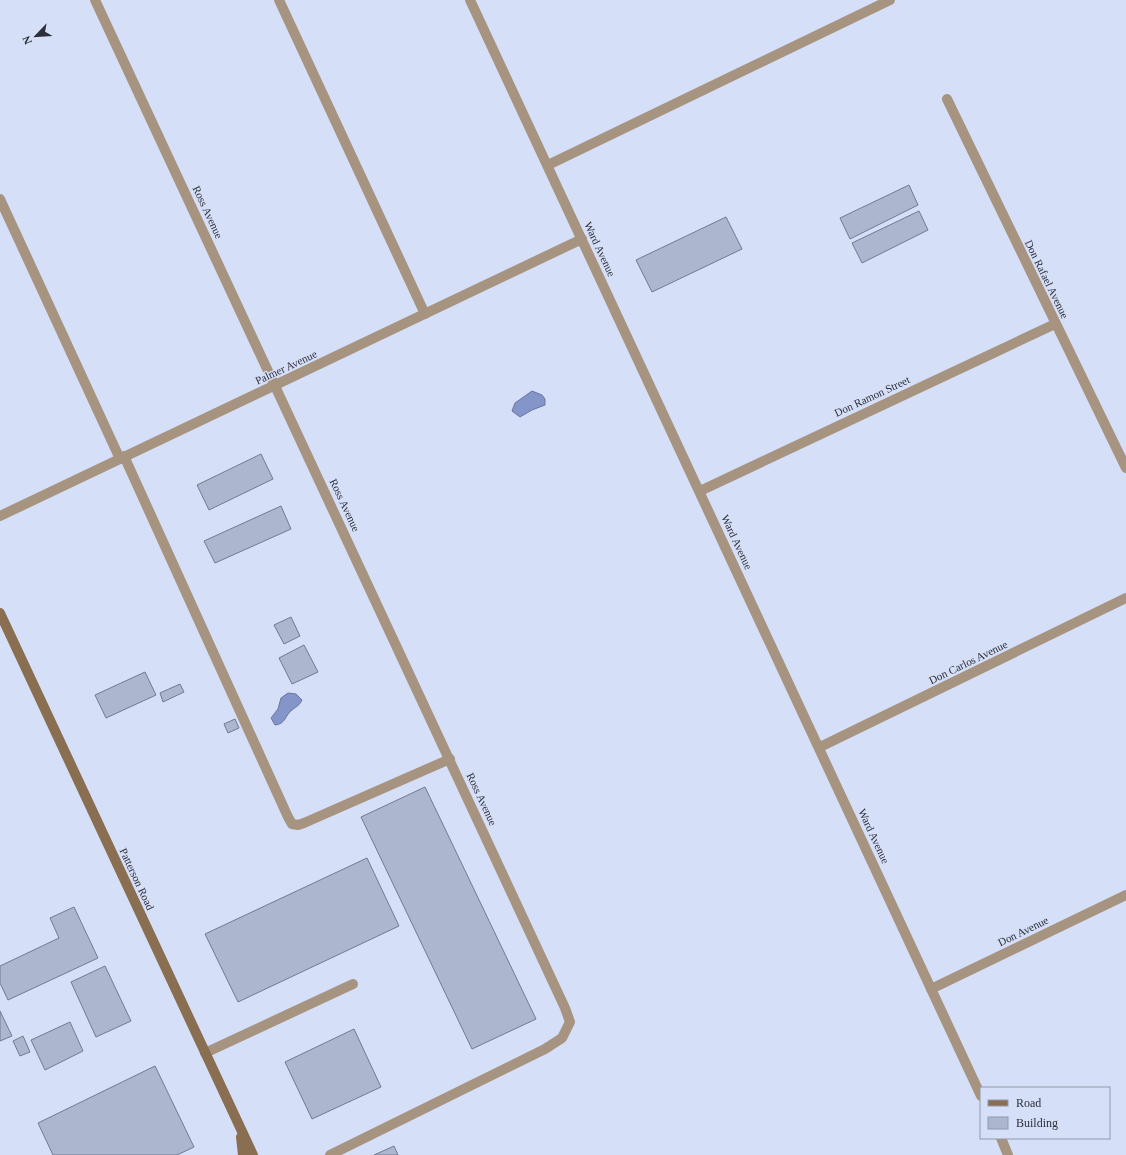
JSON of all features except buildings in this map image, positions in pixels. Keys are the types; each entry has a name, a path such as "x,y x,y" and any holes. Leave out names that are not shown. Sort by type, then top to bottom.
{"main road":[{"name":"Patterson Road","path":"0,613 253,1155"},
{"path":"240,1127 243,1155"}],"street":[{"name":"Ross Avenue","path":"95,0 450,759 565,1008 570,1022 562,1038 545,1049 330,1155"},
{"path":"279,0 425,314"},
{"name":"Ward Avenue","path":"470,0 820,747 980,1094"},
{"path":"548,164 890,0"},
{"name":"Don Rafael Avenue","path":"946,99 1126,468"},
{"path":"0,199 292,824 298,825 304,823 450,759"},
{"name":"Palmer Avenue","path":"0,516 582,239"},
{"name":"Don Ramon Street","path":"700,491 1055,324"},
{"name":"Don Carlos Avenue","path":"820,747 1126,598"},
{"name":"Don Avenue","path":"931,989 1126,895"},
{"path":"205,1053 353,984"},
{"path":"1000,1139 1008,1155"}],"water":[{"path":"532,391 542,395 545,399 545,405 520,417 512,411 515,403"},
{"path":"288,693 296,694 302,700 281,723 275,725 271,718 278,709 281,698"}]}
